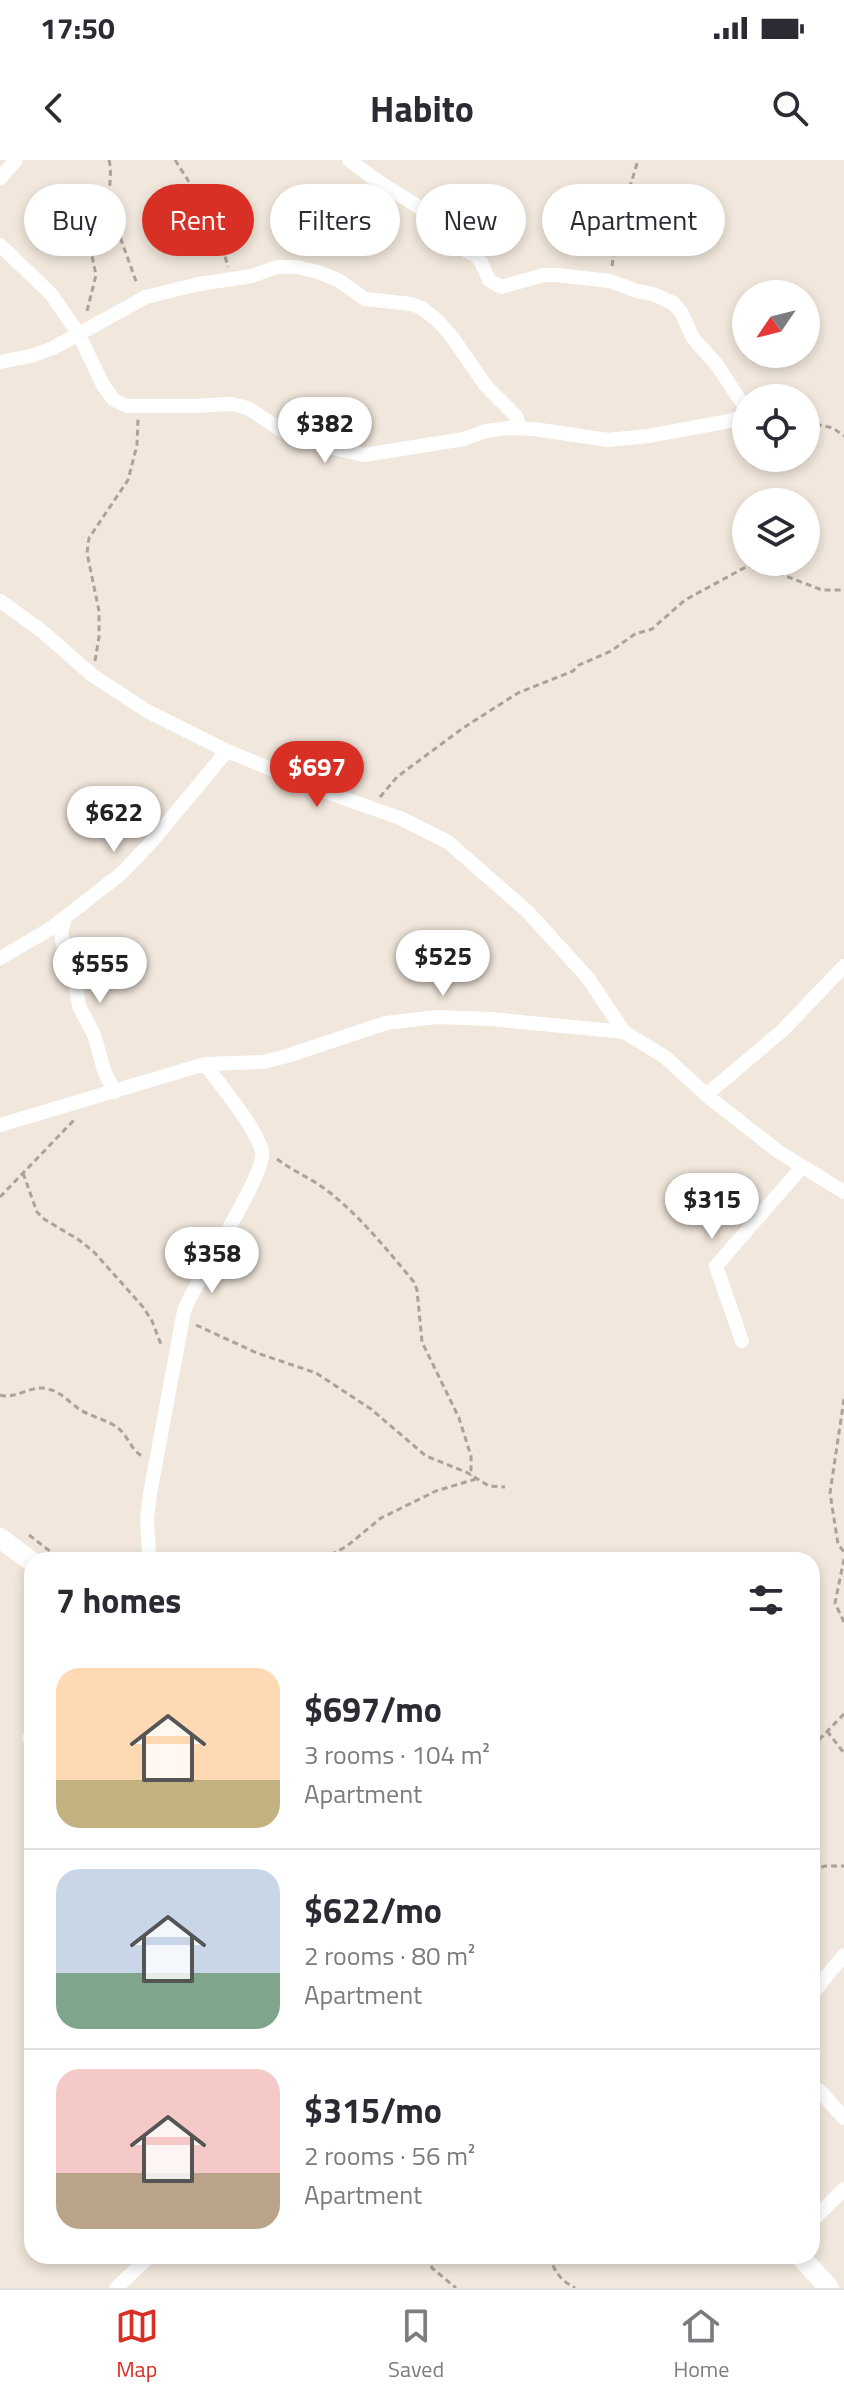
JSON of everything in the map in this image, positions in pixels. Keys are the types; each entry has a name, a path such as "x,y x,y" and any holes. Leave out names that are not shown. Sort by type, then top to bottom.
{"street":[{"path":"0,178 16,160"},
{"path":"349,160 419,207 462,249 475,255 489,280 501,287 544,275 610,281 673,303 681,312 693,338 732,388"},
{"path":"0,245 51,294 80,332 103,385 114,400 127,406 231,404 248,408 284,432 302,434 333,448 364,455 464,439 486,431 520,428 608,440 732,420"},
{"path":"0,362 53,348 142,299 199,284 252,276 277,267 298,267 338,280 365,299 422,308 452,337 486,386 516,416 520,428"},
{"path":"0,601 42,631 92,675 147,711 227,751 400,818 448,842 528,912 588,978 624,1032 665,1057 706,1095 801,1168 844,1192"},
{"path":"0,958 50,929 122,873 227,751"},
{"path":"65,918 61,932 63,945 74,975 79,1006 94,1035 105,1073 115,1092"},
{"path":"706,1095 783,1030 844,966"},
{"path":"0,1125 205,1064 263,1062 363,1029 407,1019 491,1019 624,1032"},
{"path":"149,1552 147,1519 183,1317 190,1296 258,1171 262,1154 252,1130 205,1064"},
{"path":"742,1341 716,1266 801,1168"},
{"path":"0,1538 24,1556"},
{"path":"820,1984 844,1955"},
{"path":"820,2091 844,2118"},
{"path":"820,2213 844,2189"},
{"path":"116,2288 142,2264"},
{"path":"807,2264 829,2288"}],"path":[{"path":"109,160 110,184"},
{"path":"175,160 216,224 231,278"},
{"path":"610,281 617,230 638,160"},
{"path":"80,332 96,275 92,256"},
{"path":"126,256 142,299"},
{"path":"92,675 99,637 99,611 87,553 89,538 128,480 137,445 140,407"},
{"path":"820,425 833,428 844,436"},
{"path":"373,809 397,777 463,728 518,693 573,671 635,634 652,629 685,600 744,568 757,565 822,590 844,590"},
{"path":"0,1197 77,1117"},
{"path":"259,1144 299,1175 331,1193 367,1225 414,1282 422,1342 459,1418 474,1477"},
{"path":"23,1173 37,1212 94,1252 143,1307 152,1321 171,1373"},
{"path":"183,1317 204,1330 257,1353 316,1373 371,1409 426,1456 489,1486 505,1487"},
{"path":"0,1395 6,1397 35,1388 47,1388 94,1418 119,1429 136,1453 155,1466"},
{"path":"844,1399 830,1493 838,1544 844,1552"},
{"path":"336,1552 381,1518 436,1491 474,1477"},
{"path":"844,1559 835,1603 844,1622"},
{"path":"820,1738 844,1714"},
{"path":"827,1731 844,1753"},
{"path":"820,1868 844,1866"},
{"path":"431,2264 456,2288"},
{"path":"552,2264 556,2274 575,2288"}]}
